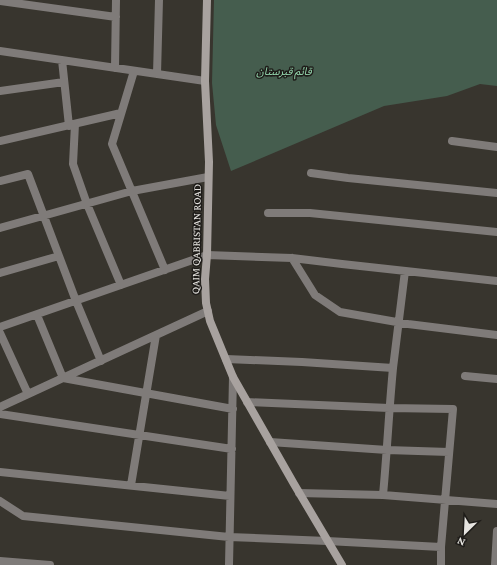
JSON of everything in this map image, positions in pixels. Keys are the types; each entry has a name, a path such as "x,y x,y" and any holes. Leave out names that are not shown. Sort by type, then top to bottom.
{"street":[{"path":"115,68 116,0"},
{"path":"157,74 159,0"},
{"name":"QAIM QABRISTAN ROAD","path":"207,0 205,81 209,162 207,256 205,279 206,303 210,321 233,377 342,565"},
{"path":"0,1 116,17"},
{"path":"0,51 205,81"},
{"path":"62,60 64,82 72,125 73,164 87,204 121,285"},
{"path":"134,71 112,144 165,270"},
{"path":"0,91 64,82"},
{"path":"0,142 121,114"},
{"path":"452,141 497,147"},
{"path":"311,173 497,193"},
{"path":"0,181 28,174 76,301 101,361"},
{"path":"0,228 132,191 208,177"},
{"path":"268,213 310,213 497,232"},
{"path":"0,272 59,256"},
{"path":"0,327 207,256 292,258 497,281"},
{"path":"292,258 315,295 340,312 398,322 497,335"},
{"path":"384,495 389,408 405,271"},
{"path":"0,408 208,311"},
{"path":"36,315 63,378"},
{"path":"0,333 28,394"},
{"path":"131,485 156,335"},
{"path":"226,359 394,368"},
{"path":"465,376 497,379"},
{"path":"229,565 233,377"},
{"path":"63,378 233,409"},
{"path":"247,402 452,410 441,547 441,565"},
{"path":"0,414 232,449"},
{"path":"270,442 387,450 449,452"},
{"path":"0,472 230,496"},
{"path":"299,493 384,495 497,504"},
{"path":"0,502 23,516 229,537 441,547"},
{"path":"494,565 497,531"},
{"path":"0,561 50,565"}],"green space":[{"name":"قائم قبرستان","path":"214,0 497,0 497,86 480,84 447,96 384,106 231,171 216,125 212,83"}]}
